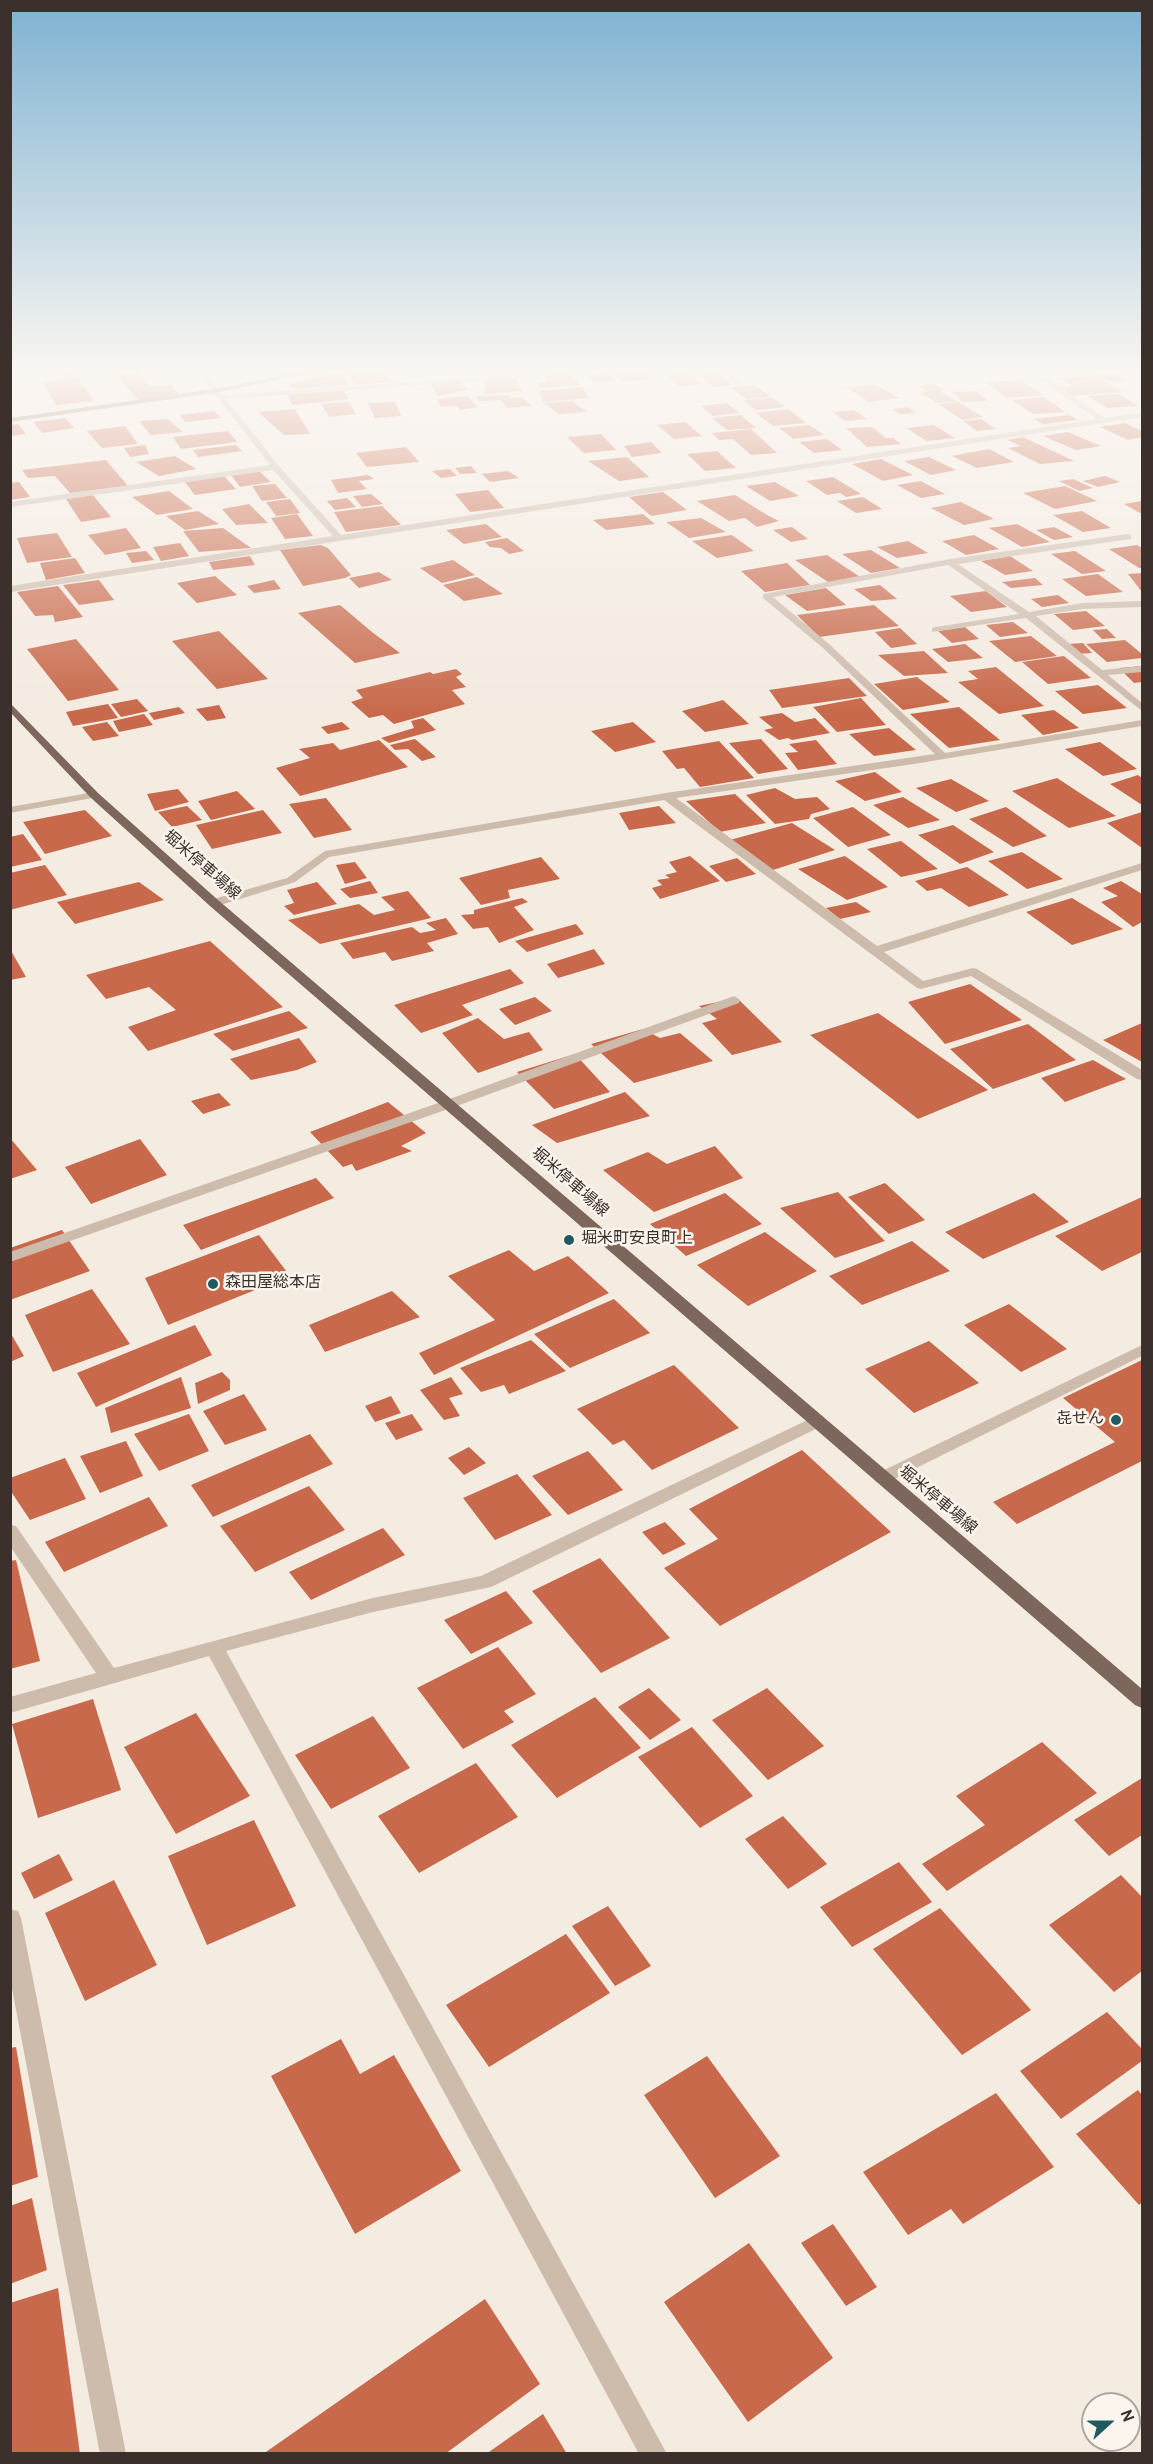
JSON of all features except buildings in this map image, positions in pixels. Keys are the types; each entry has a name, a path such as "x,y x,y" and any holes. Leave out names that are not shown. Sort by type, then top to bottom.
{"main road":[{"name":"堀米停車場線","path":"10,706 94,795 214,903 1143,1700"}],"street":[{"path":"10,505 170,482"},
{"path":"289,482 339,538"},
{"path":"10,589 705,482"},
{"path":"943,756 826,646 766,596 950,562 1128,537"},
{"path":"950,562 1028,615 1143,708"},
{"path":"934,630 1083,606 1143,604"},
{"path":"1100,673 1143,669"},
{"path":"214,903 291,880 325,854 666,796 943,756 1143,723"},
{"path":"10,810 94,795"},
{"path":"666,796 921,985 973,972 1143,1076"},
{"path":"874,951 1143,866"},
{"path":"10,1257 449,1104 734,1000"},
{"path":"882,1478 1143,1350"},
{"path":"10,1705 373,1605 485,1582 818,1421"},
{"path":"10,1531 110,1678"},
{"path":"214,1647 654,2454"},
{"path":"10,1918 113,2454"}],"place":[{"name":"堀米町安良町上","path":"569,1240"},
{"name":"森田屋総本店","path":"213,1284"},
{"name":"㐂せん","path":"1116,1420"}]}
